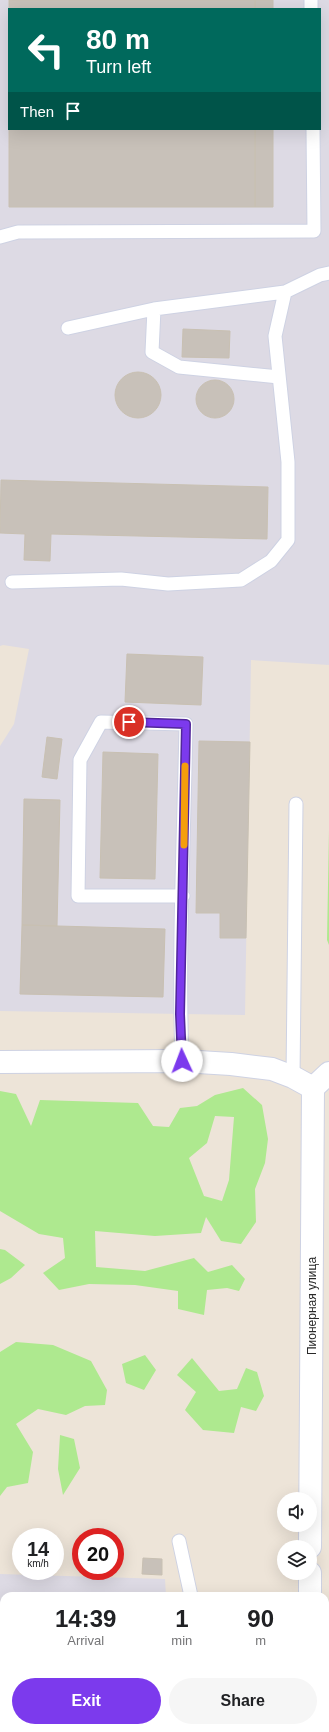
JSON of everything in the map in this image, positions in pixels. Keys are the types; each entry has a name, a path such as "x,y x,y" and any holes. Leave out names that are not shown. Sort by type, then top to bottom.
{"street":[{"path":"0,1062 182,1061 231,1064 272,1070 293,1077 313,1088 329,1073"},
{"name":"Пионерная улица","path":"310,1540 313,1088"},
{"path":"310,1580 310,1592"}],"lane":[{"path":"0,237 18,232 314,231 313,130"},
{"path":"68,328 154,309 285,292 320,275 329,273"},
{"path":"12,582 121,579 168,584 241,580 271,561 288,540 288,462 275,336 285,292"},
{"path":"154,309 152,352 179,367 279,377"},
{"path":"182,1061 180,1014 183,896 186,724 101,722 80,760 78,896 183,896"},
{"path":"293,1077 296,804"},
{"path":"179,1541 190,1592"}],"shaded area":[{"path":"0,0 329,0 329,665 251,660 245,1015 0,1011 0,746 14,724 29,649 3,645 0,646"},
{"path":"0,1574 12,1574 12,1580 64,1580 64,1576 72,1576 72,1580 124,1580 124,1578 165,1579 166,1592 0,1592"}],"green space":[{"path":"329,830 329,945 327,940"},
{"path":"243,1088 262,1105 268,1139 265,1163 255,1189 256,1222 241,1244 221,1241 206,1217 201,1233 155,1236 95,1231 96,1267 145,1271 194,1258 208,1272 232,1265 245,1279 239,1291 227,1288 207,1290 204,1315 178,1309 178,1291 135,1285 89,1284 59,1290 43,1273 65,1258 63,1238 39,1234 0,1211 0,1091 16,1094 31,1126 40,1100 138,1103 153,1126 169,1127 180,1108 197,1106 215,1095","holes":["215,1116 234,1117 229,1180 222,1201 204,1196 189,1158 207,1143"]},
{"path":"0,1249 5,1250 25,1265 11,1278 0,1284"},
{"path":"16,1342 53,1345 91,1361 107,1390 105,1405 85,1406 66,1415 38,1409 16,1424 33,1452 28,1483 7,1487 0,1496 0,1352"},
{"path":"145,1355 156,1370 144,1390 126,1383 122,1364"},
{"path":"192,1358 219,1391 237,1389 246,1368 257,1372 264,1396 256,1411 241,1407 234,1433 203,1430 185,1410 196,1392 177,1375"},
{"path":"60,1435 74,1439 80,1468 63,1495 58,1469"}],"building":[{"path":"9,0 255,0 255,8 9,8"},
{"path":"255,0 273,0 273,8 255,8"},
{"path":"9,130 255,130 255,207 9,207"},
{"path":"255,130 273,130 273,207 255,207"},
{"path":"183,329 230,331 229,358 182,357"},
{"path":"143,372 147,373 157,382 160,386 160,404 151,414 143,418 133,418 125,414 116,404 115,390 119,382 129,373"},
{"path":"215,380 228,386 234,399 228,412 215,418 202,412 196,399 202,386"},
{"path":"1,480 268,487 267,539 51,534 50,561 24,560 25,534 0,533"},
{"path":"127,654 203,657 201,705 125,702"},
{"path":"47,737 62,739 57,779 42,777"},
{"path":"199,741 250,742 246,938 220,938 220,913 196,913"},
{"path":"103,752 158,754 155,879 100,878"},
{"path":"24,799 60,800 57,926 22,925"},
{"path":"22,925 165,929 163,997 20,994"},
{"path":"143,1558 162,1559 162,1575 142,1574"}],"slow traffic":[{"path":"184,845 185,766"}],"route":[{"path":"129,722 186,724 180,1014 182,1061"}]}
